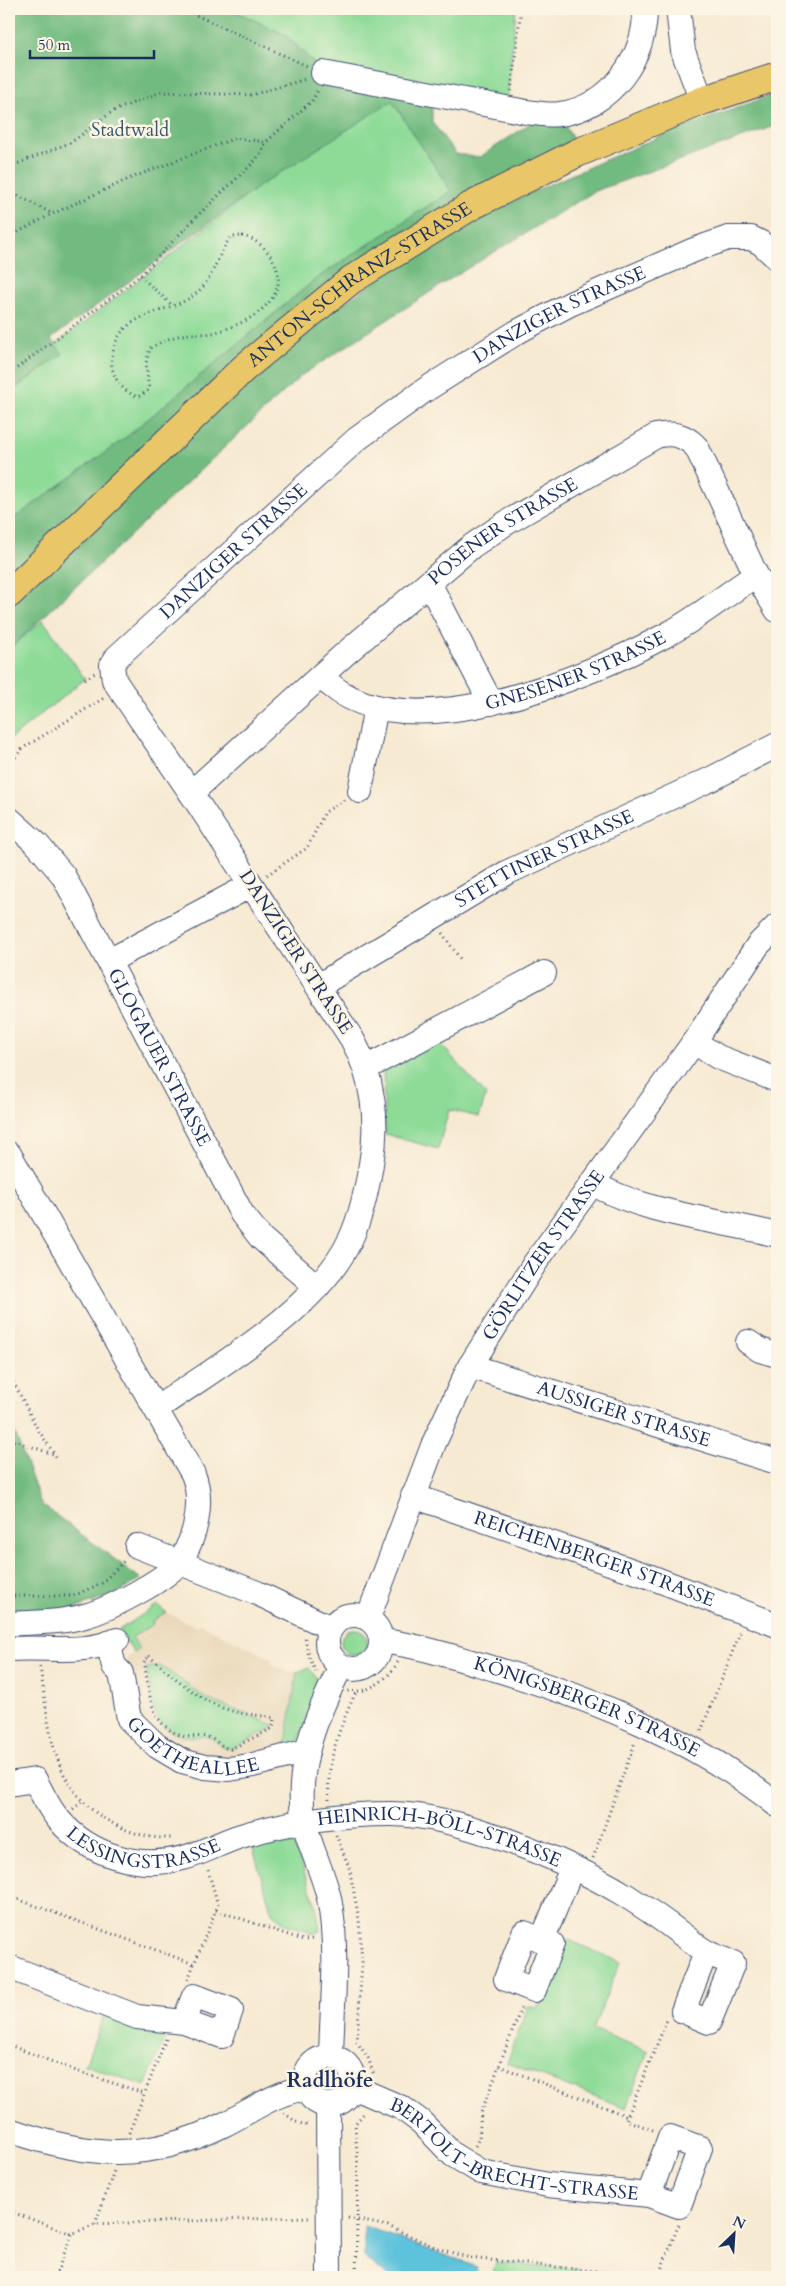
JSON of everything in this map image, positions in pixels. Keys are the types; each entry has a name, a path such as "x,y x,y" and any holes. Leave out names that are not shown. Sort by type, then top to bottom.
{"main road":[{"name":"ANTON-SCHRANZ-STRASSE","path":"9,594 244,368 351,280 471,206 577,153 702,101 777,76"}],"street":[{"path":"323,74 508,109 560,115 585,106 605,94 624,75 635,56 646,26 645,9"},
{"path":"678,9 683,51 702,101"},
{"name":"DANZIGER STRASSE","path":"156,1409 271,1329 317,1287 335,1265 351,1239 367,1189 373,1153 374,1117 366,1068 352,1038 191,792 120,689 112,671 112,665 117,657 357,439 439,381 517,332 570,304 694,250 740,237 751,238 761,243 777,258"},
{"name":"POSENER STRASSE","path":"191,792 321,676 472,546 506,523 656,436 668,433 690,440 697,448 756,575 777,610"},
{"name":"GNESENER STRASSE","path":"321,676 332,688 346,697 394,711 435,710 520,696 578,676 670,633 756,575"},
{"path":"429,583 491,702"},
{"path":"360,791 376,707"},
{"name":"STETTINER STRASSE","path":"318,986 508,872 711,779 777,744"},
{"name":"GLOGAUER STRASSE","path":"9,819 37,844 52,861 109,961 242,1214 261,1238 317,1287"},
{"path":"109,961 252,885"},
{"name":"GÖRLITZER STRASSE","path":"368,1618 412,1496 434,1443 470,1366 535,1263 694,1042 751,955 765,936 777,926"},
{"path":"366,1068 544,973"},
{"path":"694,1042 718,1057 777,1080"},
{"path":"9,1154 109,1331 193,1474 199,1493 198,1512 179,1562 156,1590 103,1610 70,1619 9,1624"},
{"path":"592,1183 613,1195 638,1205 777,1235"},
{"path":"748,1342 760,1350 777,1355"},
{"name":"AUSSIGER STRASSE","path":"470,1366 777,1462"},
{"name":"REICHENBERGER STRASSE","path":"412,1496 611,1563 777,1625"},
{"path":"137,1546 257,1593 322,1642 341,1666 353,1670 370,1664 378,1655 382,1641 377,1626 368,1618 351,1615 336,1621 322,1642"},
{"path":"103,1610 125,1652"},
{"name":"KÖNIGSBERGER STRASSE","path":"382,1641 418,1647 531,1680 605,1708 694,1748 749,1782 777,1805"},
{"path":"9,1649 36,1647 125,1652"},
{"name":"GOETHEALLEE","path":"125,1652 114,1666 121,1673 129,1720 157,1746 182,1760 205,1767 229,1769 249,1766 307,1751"},
{"path":"331,2057 333,1938 329,1898 304,1822 302,1798 307,1751 319,1712 341,1666"},
{"name":"LESSINGSTRASSE","path":"9,1784 35,1780 57,1819 69,1831 98,1850 129,1860 156,1862 181,1859 240,1836 304,1822"},
{"name":"HEINRICH-BÖLL-STRASSE","path":"304,1822 377,1814 430,1818 480,1832 580,1871 642,1906 706,1952 682,2011"},
{"name":"HEINRICH-BÖLL-STRASSE","path":"529,1988 506,1978 524,1933 542,1940 580,1871"},
{"path":"9,1968 137,2017 184,2022"},
{"path":"331,2057 346,2064 351,2070 353,2087 342,2102 328,2105 316,2101 306,2088 307,2073 310,2066 324,2058 331,2057"},
{"name":"BERTOLT-BRECHT-STRASSE","path":"353,2087 393,2103 407,2111 421,2122 444,2148 467,2166 495,2176 525,2181 649,2195 679,2206"},
{"path":"9,2130 78,2150 121,2153 147,2150 174,2145 200,2135 272,2098 306,2088"},
{"path":"328,2105 329,2277"},
{"path":"670,2137 700,2148 679,2206"},
{"name":"BERTOLT-BRECHT-STRASSE","path":"649,2195 670,2137"}],"path":[{"path":"183,9 323,74"},
{"path":"508,109 521,9"},
{"path":"9,374 140,276 196,217 253,163 262,153 266,142 312,101 323,74"},
{"path":"9,167 72,142 113,111 162,92 251,95 323,74"},
{"path":"9,237 52,214 131,178 235,138 266,142"},
{"path":"9,191 52,214"},
{"path":"231,237 251,237 268,252 279,270 278,290 261,311 237,325 214,333 189,334 164,340 150,348 146,363 149,390 138,398 126,392 114,376 111,361 116,339 135,320 172,305 195,295 210,276 222,249 231,237"},
{"path":"140,276 172,305"},
{"path":"9,765 23,748 120,689"},
{"path":"252,885 307,848 325,812 360,791"},
{"path":"432,918 461,960"},
{"path":"9,1373 37,1428 57,1458"},
{"path":"9,1439 54,1454"},
{"path":"9,1596 73,1596 102,1583 137,1546"},
{"path":"694,1748 747,1613"},
{"path":"36,1647 52,1745 62,1773 74,1792 92,1810 123,1828 150,1837 182,1838"},
{"path":"125,1652 144,1660 149,1656 188,1686 219,1706 232,1711 274,1718 273,1728 231,1749 210,1738 186,1737 174,1732 161,1723 125,1652"},
{"path":"626,1738 643,1746"},
{"path":"580,1871 635,1742"},
{"path":"302,1798 329,1797"},
{"path":"9,1896 194,1964"},
{"path":"216,1910 304,1940 361,1936"},
{"path":"467,2166 479,2138 481,2113 529,1988"},
{"path":"670,2137 626,2120 665,2021 682,2011"},
{"path":"9,2045 79,2072 144,2093"},
{"path":"499,2066 627,2116"},
{"path":"658,2277 677,2230 679,2206"},
{"path":"9,2211 72,2234 95,2224 300,2218"},
{"path":"388,2226 438,2248 470,2258 652,2277"},
{"path":"55,2277 72,2234"}],"shaded area":[{"path":"166,1612 197,1627 200,1624 272,1659 270,1663 285,1671 297,1672 307,1677 296,1748 238,1762 184,1757 137,1724 118,1666 139,1649 132,1638 153,1624 151,1621"}],"green space":[{"name":"Stadtwald","path":"9,9 230,9 286,35 323,73 432,101 432,122 456,154 480,157 537,119 563,122 574,141 469,198 9,577 9,522 124,439 317,278 451,191 392,101 258,187 51,339 63,354 9,393"},
{"path":"230,9 516,9 507,102 323,73 286,35"},
{"path":"777,93 777,125 595,191 455,276 302,375 9,649 9,608 22,593 261,367 317,322 402,262 529,193 661,136"},
{"path":"392,100 451,191 317,278 124,439 9,522 9,393 63,354 55,345 258,187"},
{"path":"43,620 85,679 9,740 9,649"},
{"path":"436,1039 486,1095 479,1117 449,1110 438,1149 385,1134 383,1068"},
{"path":"9,1416 41,1504 141,1579 116,1594 71,1610 9,1616"},
{"path":"157,1605 166,1612 152,1621 153,1624 132,1637 139,1649 134,1653 119,1630"},
{"path":"354,1629 363,1633 367,1642 363,1651 354,1655 345,1651 341,1642 345,1633"},
{"path":"161,1666 207,1699 274,1725 273,1728 231,1749 207,1737 183,1736 169,1730 156,1716 146,1668"},
{"path":"309,1668 320,1682 296,1748 285,1749 297,1672"},
{"path":"290,1834 316,1905 320,1931 315,1933 286,1924 272,1913 251,1842"},
{"path":"564,1938 620,1962 593,2029 648,2051 626,2108 507,2063 528,2006 538,2008"},
{"path":"107,2008 167,2033 145,2086 85,2065"},
{"path":"330,2067 339,2070 342,2079 339,2088 330,2091 321,2088 318,2079 321,2070"},
{"path":"496,2262 578,2269 580,2277 491,2277"}],"water":[{"path":"364,2226 477,2267 474,2277 389,2277 364,2256"}],"district":[{"name":"Radlhöfe","path":"330,2080"}]}
